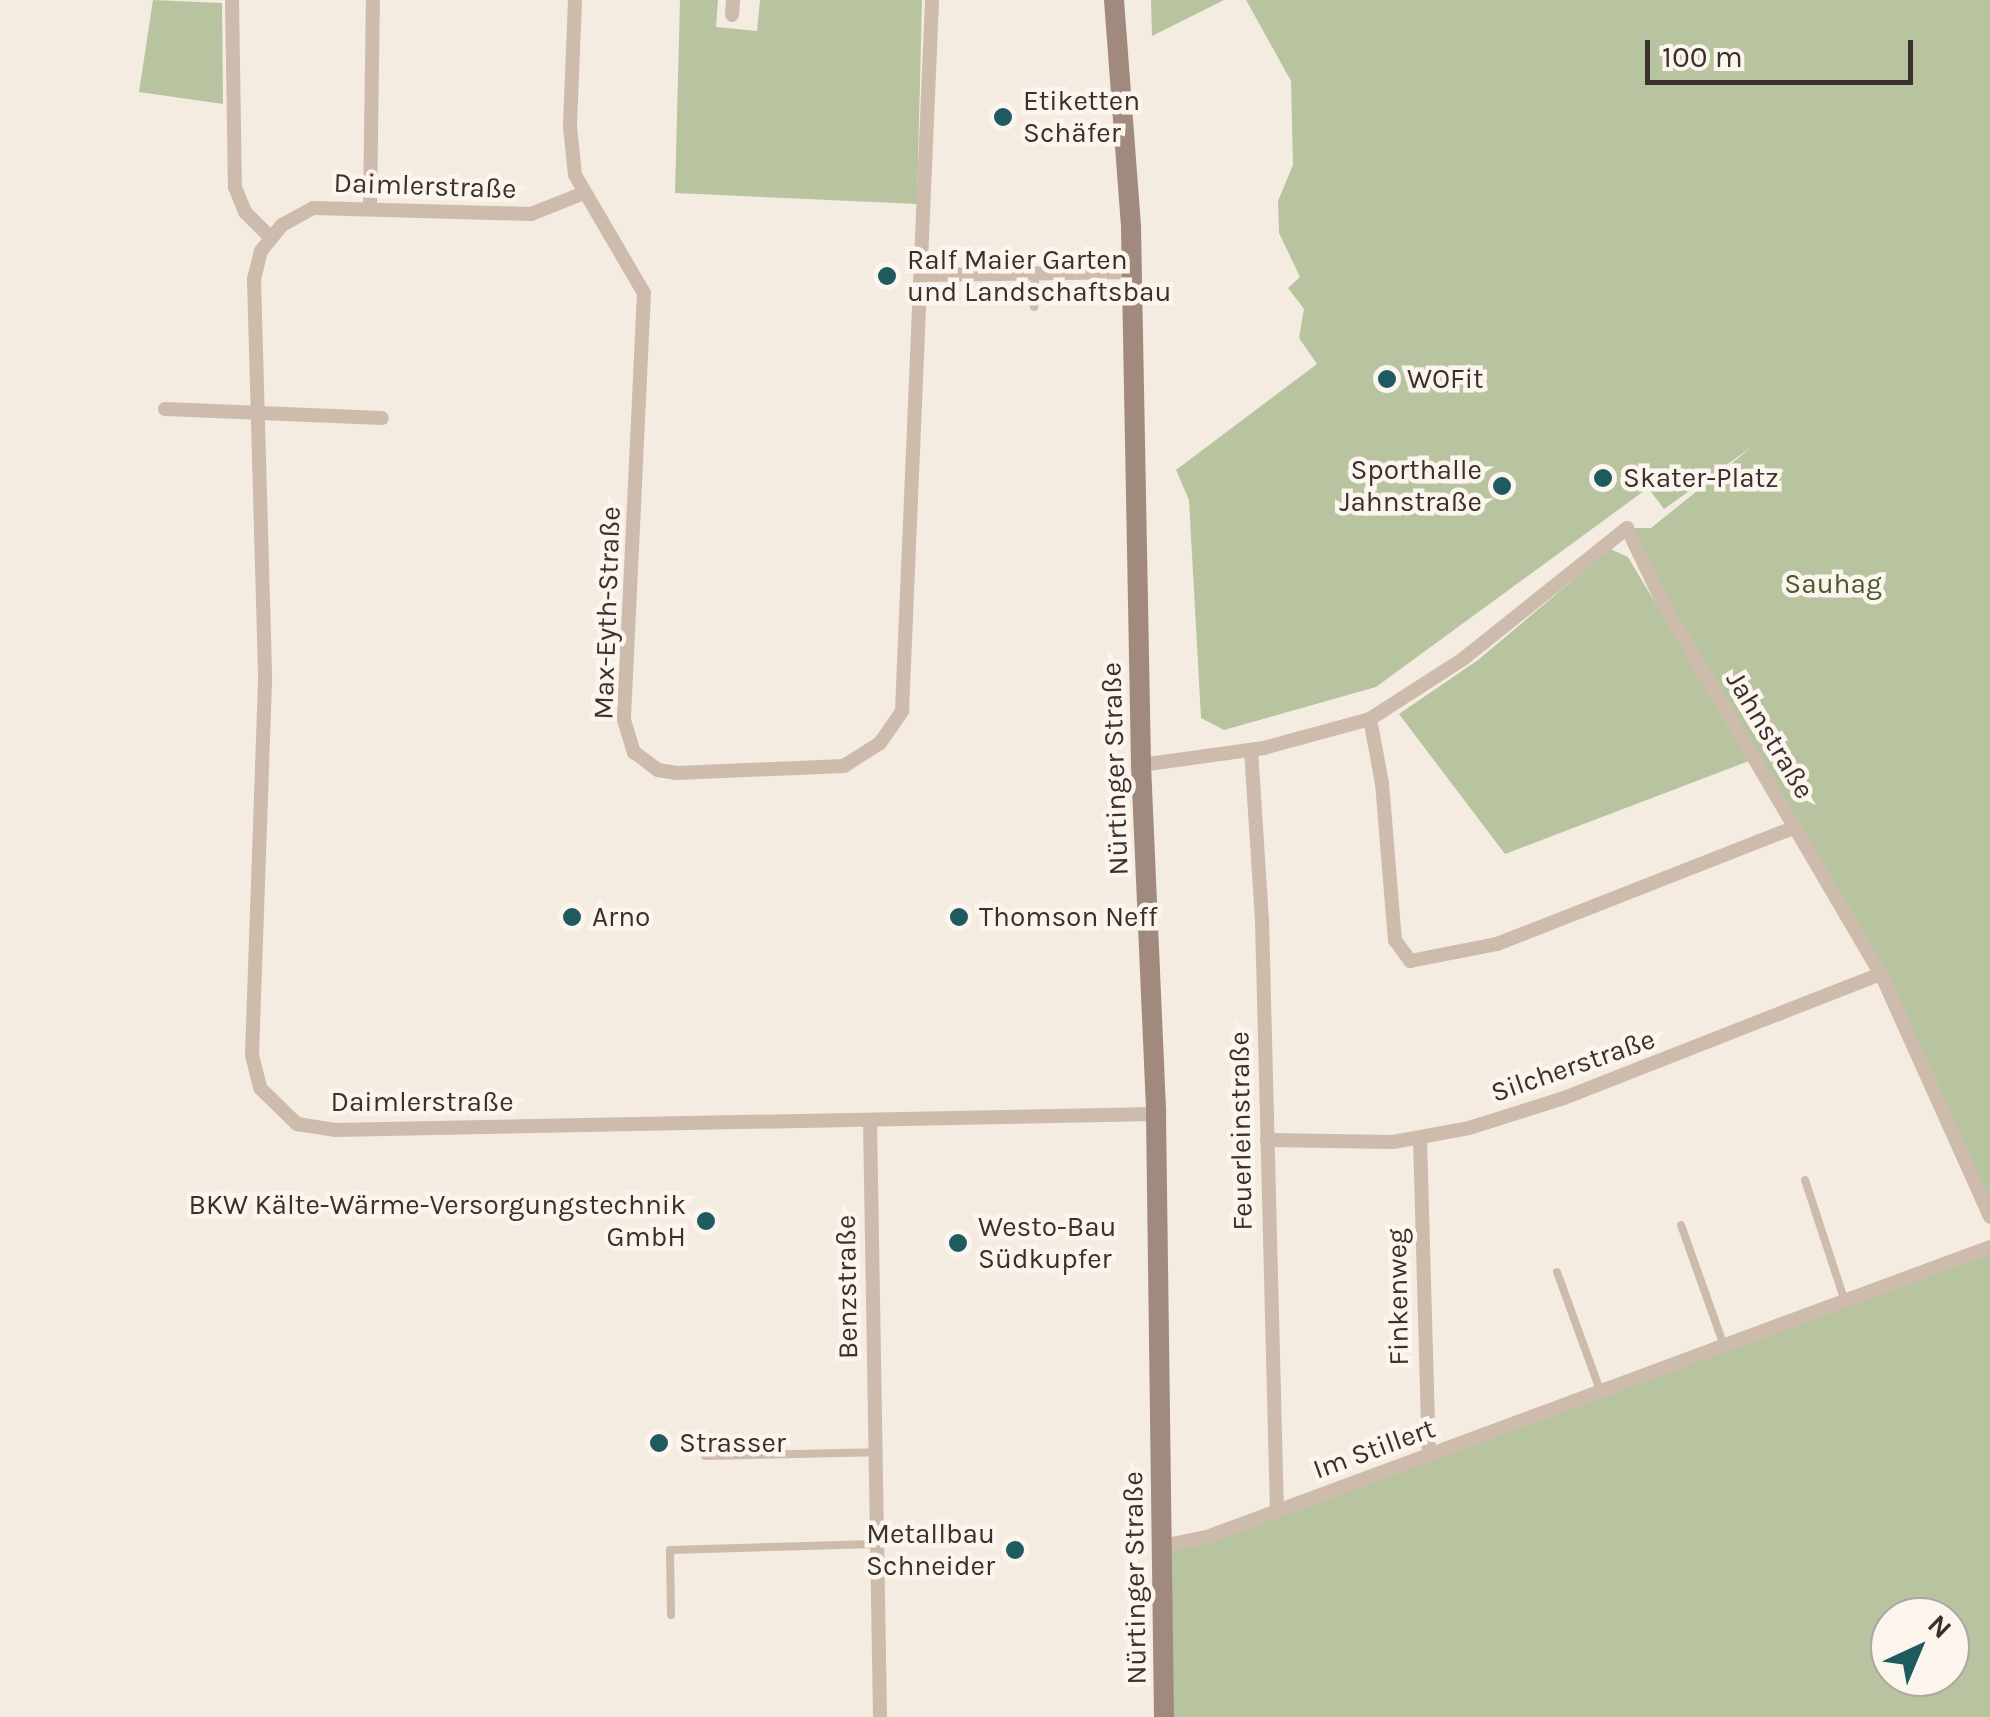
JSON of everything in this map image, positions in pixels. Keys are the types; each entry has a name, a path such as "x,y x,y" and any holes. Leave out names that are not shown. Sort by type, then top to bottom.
{"main road":[{"name":"Nürtinger Straße","path":"1114,0 1131,272 1141,766 1156,1114 1164,1717"}],"street":[{"path":"232,0 235,187 245,212 269,236"},
{"path":"370,207 372,0"},
{"name":"Max-Eyth-Straße","path":"576,0 570,126 584,193 628,256 644,292 624,720 634,752 658,770 825,770 860,757 892,730 908,671 932,0"},
{"name":"Daimlerstraße","path":"584,193 531,214 314,208 269,236 254,279 265,682 252,1055 272,1106 297,1124 316,1121 471,1128 574,1117 618,1125 1156,1114"},
{"path":"923,275 1131,272"},
{"path":"165,408 382,418"},
{"name":"Jahnstraße","path":"1141,766 1251,750 1370,720 1463,659 1627,528 1646,572 1796,828 1497,944 1410,961 1395,940 1389,841 1370,720"},
{"name":"Feuerleinstraße","path":"1251,750 1277,1511"},
{"path":"1796,828 1881,974 1990,1217"},
{"name":"Silcherstraße","path":"1267,1140 1420,1139 1564,1098 1881,974"},
{"name":"Benzstraße","path":"870,1120 880,1717"},
{"name":"Finkenweg","path":"1420,1139 1429,1455"},
{"name":"Im Stillert","path":"1162,1546 1277,1511 1990,1247"}],"lane":[{"path":"1034,307 1035,274"},
{"path":"618,1108 618,1125"},
{"path":"648,1108 648,1124"},
{"path":"471,1112 471,1128"},
{"path":"1804,1180 1845,1302"},
{"path":"1681,1225 1724,1346"},
{"path":"1557,1272 1601,1394"},
{"path":"705,1456 874,1452"},
{"path":"671,1615 670,1550 876,1544"}],"green space":[{"path":"153,0 222,3 223,104 139,92"},
{"path":"680,0 718,0 716,27 757,31 760,0 922,0 917,204 675,193"},
{"path":"1151,0 1224,0 1152,36"},
{"name":"Sauhag","path":"1246,0 1990,0 1990,1217 1913,1042 1627,528 1651,528 1753,446 1664,509 1648,488 1376,687 1224,730 1201,718 1189,500 1176,470 1317,364 1299,338 1304,309 1288,288 1300,277 1279,233 1278,201 1293,165 1291,81"},
{"path":"1610,549 1628,557 1749,761 1505,854 1399,714 1478,660"},
{"path":"1990,1247 1990,1717 1164,1717 1162,1546"}],"place":[{"name":"Etiketten Schäfer","path":"1003,117"},
{"name":"Ralf Maier Garten und Landschaftsbau","path":"887,276"},
{"name":"WOFit","path":"1387,379"},
{"name":"Skater-Platz","path":"1603,478"},
{"name":"Sporthalle Jahnstraße","path":"1502,486"},
{"name":"Arno","path":"572,917"},
{"name":"Thomson Neff","path":"959,917"},
{"name":"BKW Kälte-Wärme-Versorgungstechnik GmbH","path":"706,1221"},
{"name":"Westo-Bau Südkupfer","path":"958,1243"},
{"name":"Strasser","path":"659,1443"},
{"name":"Metallbau Schneider","path":"1015,1550"}]}
